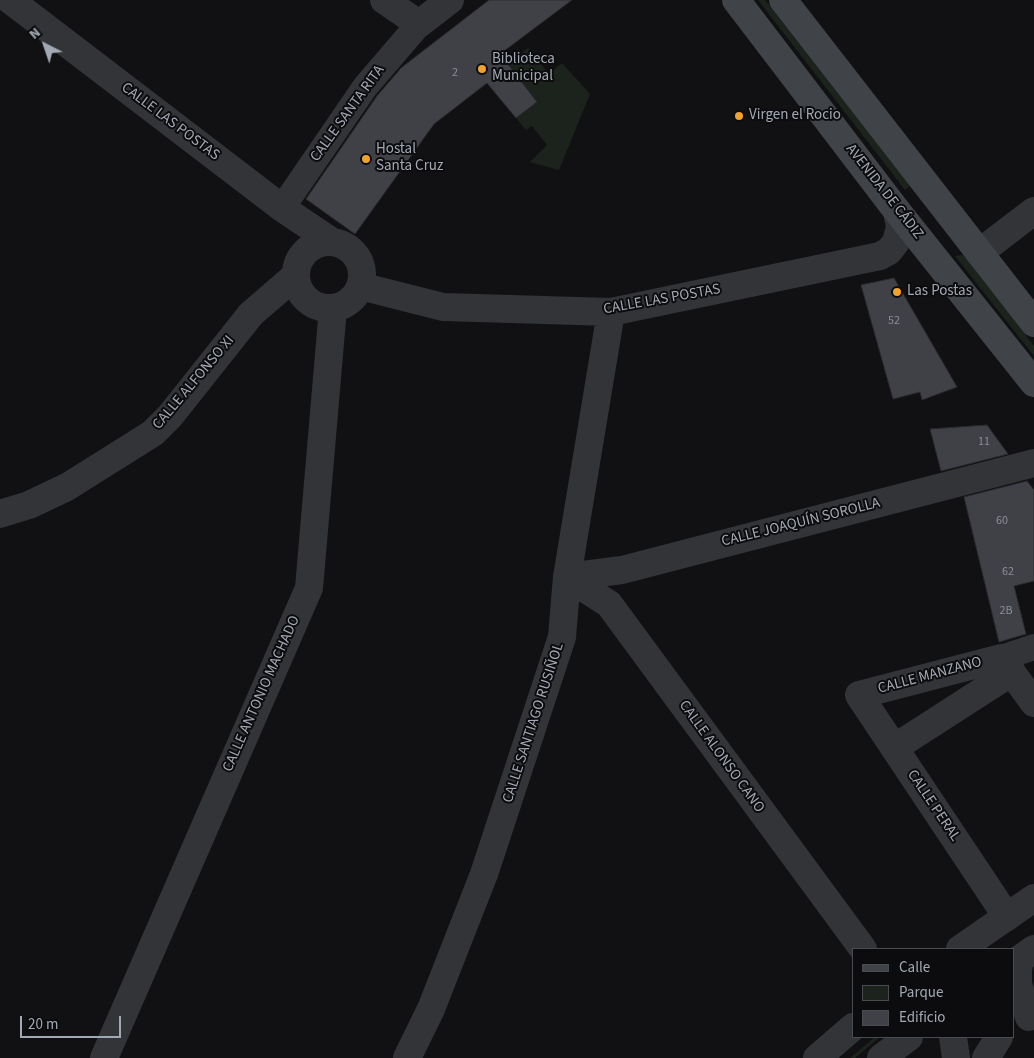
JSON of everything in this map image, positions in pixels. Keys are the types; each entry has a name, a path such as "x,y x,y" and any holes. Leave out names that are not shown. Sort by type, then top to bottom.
{"main road":[{"name":"AVENIDA DE CÁDIZ","path":"736,0 897,210 1034,383"},
{"path":"783,0 1034,323"}],"street":[{"name":"CALLE LAS POSTAS","path":"10,0 282,208 331,241"},
{"path":"384,0 419,24 450,0"},
{"name":"CALLE SANTA RITA","path":"282,208 365,87 419,24"},
{"name":"CALLE LAS POSTAS","path":"360,286 443,307 611,312 880,256 893,246 898,235 900,227 897,210"},
{"path":"979,253 1034,211"},
{"path":"331,241 349,248 358,258 362,272 360,286 350,300 342,305 333,308 319,307 307,300 298,289 296,276 300,258 305,251 317,243 331,241"},
{"name":"CALLE ALFONSO XI","path":"0,514 29,504 67,487 132,448 153,433 170,416 251,314 296,276"},
{"name":"CALLE ANTONIO MACHADO","path":"104,1058 308,588 333,308"},
{"name":"CALLE SANTIAGO RUSIÑOL","path":"408,1058 431,1009 484,874 562,637 567,577 611,312"},
{"name":"CALLE JOAQUÍN SOROLLA","path":"567,577 622,570 1034,463"},
{"name":"CALLE ALONSO CANO","path":"567,577 608,604 861,948"},
{"path":"894,748 1034,647"},
{"path":"1007,665 1034,703"},
{"name":"CALLE MANZANO","path":"859,695 1007,665"},
{"name":"CALLE PERAL","path":"859,695 1007,917"},
{"path":"961,948 1034,898"},
{"path":"1022,957 1018,970 1018,984 1025,1020"},
{"path":"816,1058 852,1028"},
{"path":"881,1058 908,1038"},
{"path":"953,1038 956,1058"},
{"path":"986,1058 998,1038"}],"green space":[{"path":"758,0 765,0 910,186 905,190"},
{"path":"528,48 549,74 562,63 590,94 559,170 530,162 547,145 532,126 526,130 516,118 537,102 508,64"},
{"path":"964,255 1034,346 1034,356 955,256"},
{"path":"874,1038 879,1038 855,1058 850,1058"}],"building":[{"path":"489,0 572,0 500,54 537,102 516,118 487,83 434,124 355,234 306,199 377,96 401,68"},
{"path":"894,278 957,387 922,400 920,392 893,399 861,285"},
{"path":"987,425 1008,454 941,471 930,429"},
{"path":"1027,481 1034,490 1034,581 1014,586 1026,634 999,642 964,497"}],"place":[{"name":"Biblioteca Municipal","path":"482,69"},
{"name":"Virgen el Rocio","path":"739,116"},
{"name":"Hostal Santa Cruz","path":"366,159"},
{"name":"Las Postas","path":"897,292"}]}
